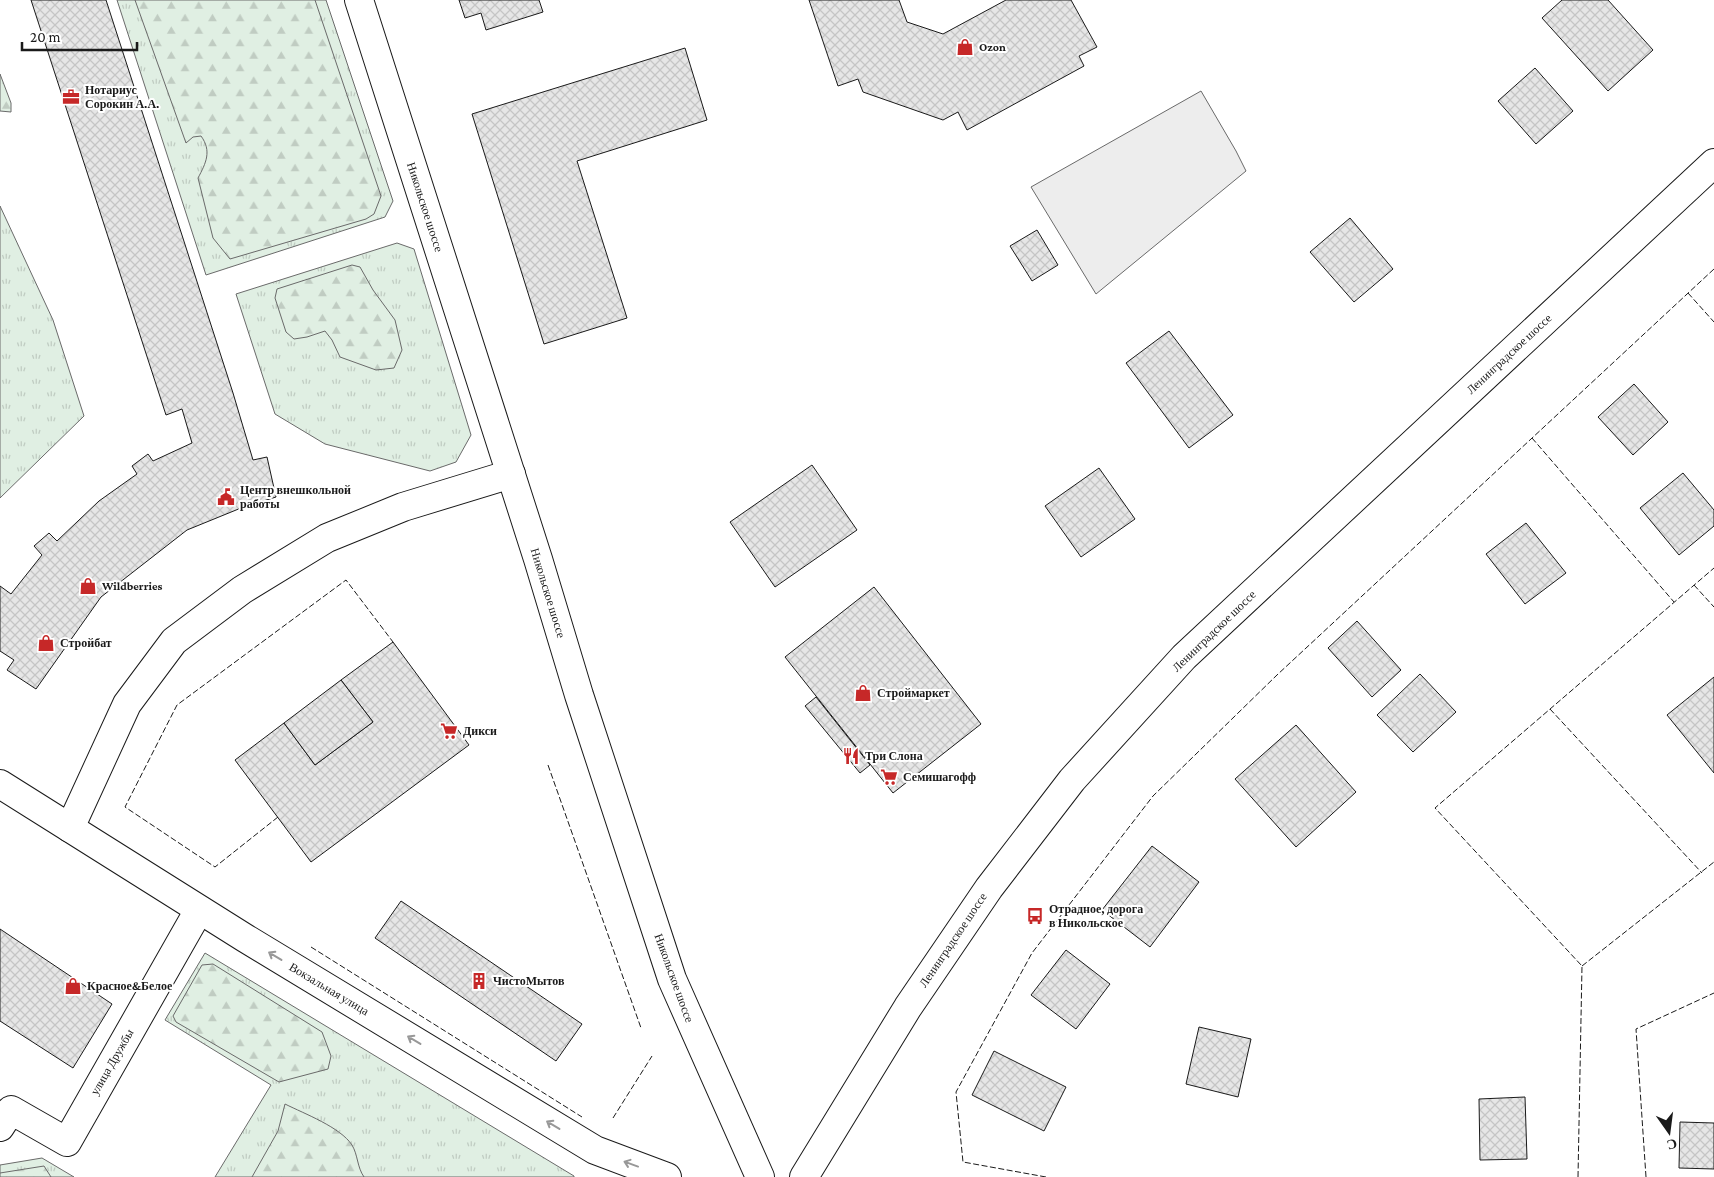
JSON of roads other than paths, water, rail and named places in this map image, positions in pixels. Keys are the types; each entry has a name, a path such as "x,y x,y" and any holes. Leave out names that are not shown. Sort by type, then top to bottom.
{"main road":[{"name":"Никольское шоссе","path":"359,0 511,474 579,695 672,979 760,1177"},
{"name":"Ленинградское шоссе","path":"804,1177 908,1007 973,912 1025,841 1085,766 1184,658 1714,163"},
{"path":"70,828 127,704 174,641 242,590 327,538 403,507 511,474"},
{"name":"Вокзальная улица","path":"0,784 199,910 595,1150 667,1177"},
{"name":"улица Дружбы","path":"0,1127 10,1110 67,1142 199,910"}],"place":[{"name":"Ozon","path":"965,47"},
{"name":"Нотариус Сорокин А.А.","path":"71,97"},
{"name":"Центр внешкольной работы","path":"226,497"},
{"name":"Wildberries","path":"88,586"},
{"name":"Стройбат","path":"46,643"},
{"name":"Строймаркет","path":"863,693"},
{"name":"Дикси","path":"449,731"},
{"name":"Три Слона","path":"851,756"},
{"name":"Семишагофф","path":"889,777"},
{"name":"Отрадное, дорога в Никольское","path":"1035,916"},
{"name":"ЧистоМытов","path":"479,981"},
{"name":"Красное&Белое","path":"73,986"}]}
